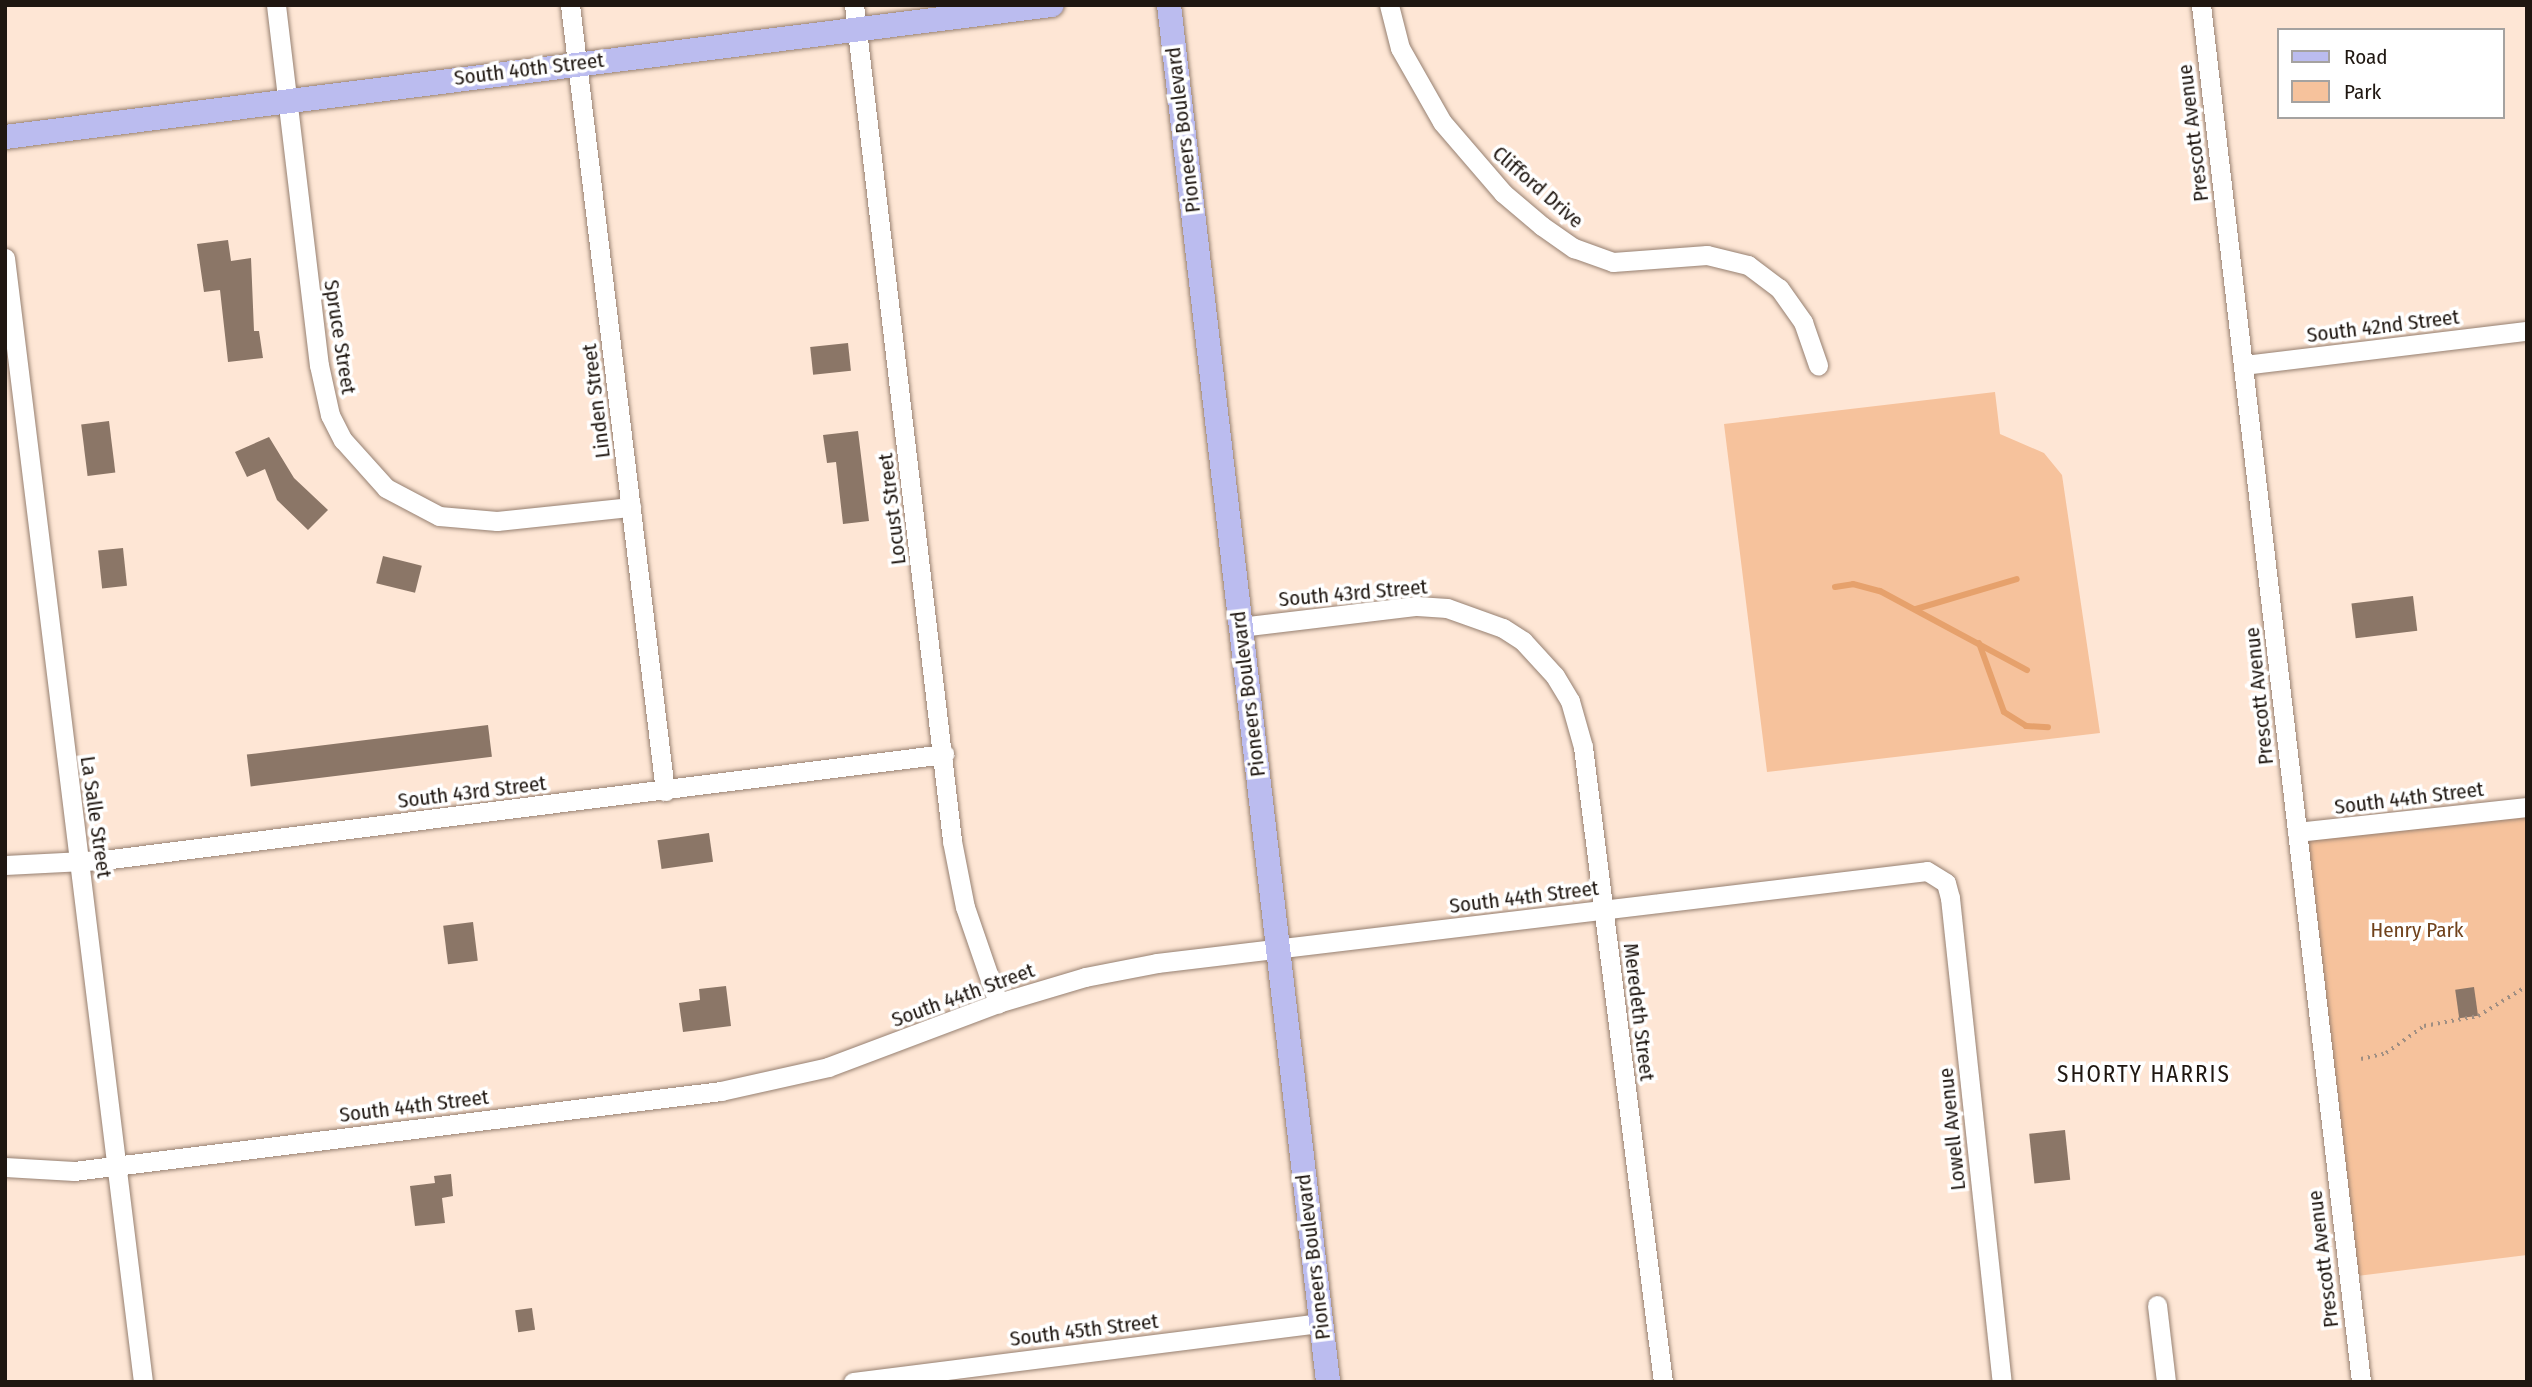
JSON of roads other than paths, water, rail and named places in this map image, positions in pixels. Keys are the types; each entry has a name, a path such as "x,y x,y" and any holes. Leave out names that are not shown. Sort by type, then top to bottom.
{"main road":[{"name":"South 40th Street","path":"5,137 286,98 578,63 855,17 1052,5"},
{"name":"Pioneers Boulevard","path":"1169,5 1328,1382"}],"street":[{"name":"Spruce Street","path":"276,5 323,390 343,440 362,465 412,505 465,522 631,507"},
{"name":"Linden Street","path":"570,5 665,791"},
{"name":"Clifford Drive","path":"1389,5 1400,48 1442,121 1503,193 1542,226 1574,248 1613,262 1707,255 1748,265 1765,275 1787,299 1803,322 1818,365"},
{"name":"Prescott Avenue","path":"2201,5 2361,1382"},
{"name":"Locust Street","path":"855,17 957,874 975,943 998,1003"},
{"name":"La Salle Street","path":"5,258 143,1382"},
{"name":"South 42nd Street","path":"2244,365 2527,331"},
{"name":"South 43rd Street","path":"1240,627 1416,606 1447,608 1503,628 1541,657"},
{"name":"Meredeth Street","path":"1541,657 1560,684 1578,724 1663,1382"},
{"name":"South 43rd Street","path":"5,865 79,863 944,754"},
{"name":"South 44th Street","path":"2297,832 2527,807"},
{"name":"South 44th Street","path":"5,1167 74,1171 779,1080 899,1043 998,1003 1097,975 1277,947 1603,911 1910,872 1938,874"},
{"name":"Lowell Avenue","path":"1938,874 1950,898 2002,1382"},
{"path":"2157,1305 2166,1382"},
{"name":"South 45th Street","path":"853,1382 1321,1323"}],"waterway":[{"path":"1916,609 2017,579"},
{"path":"1835,587 1853,584 1880,591 2027,670"},
{"path":"1979,643 2004,712 2026,726 2048,727"}],"district":[{"name":"SHORTY HARRIS","path":"2144,1074"}],"park label":[{"name":"Henry Park","path":"2417,930"}]}
